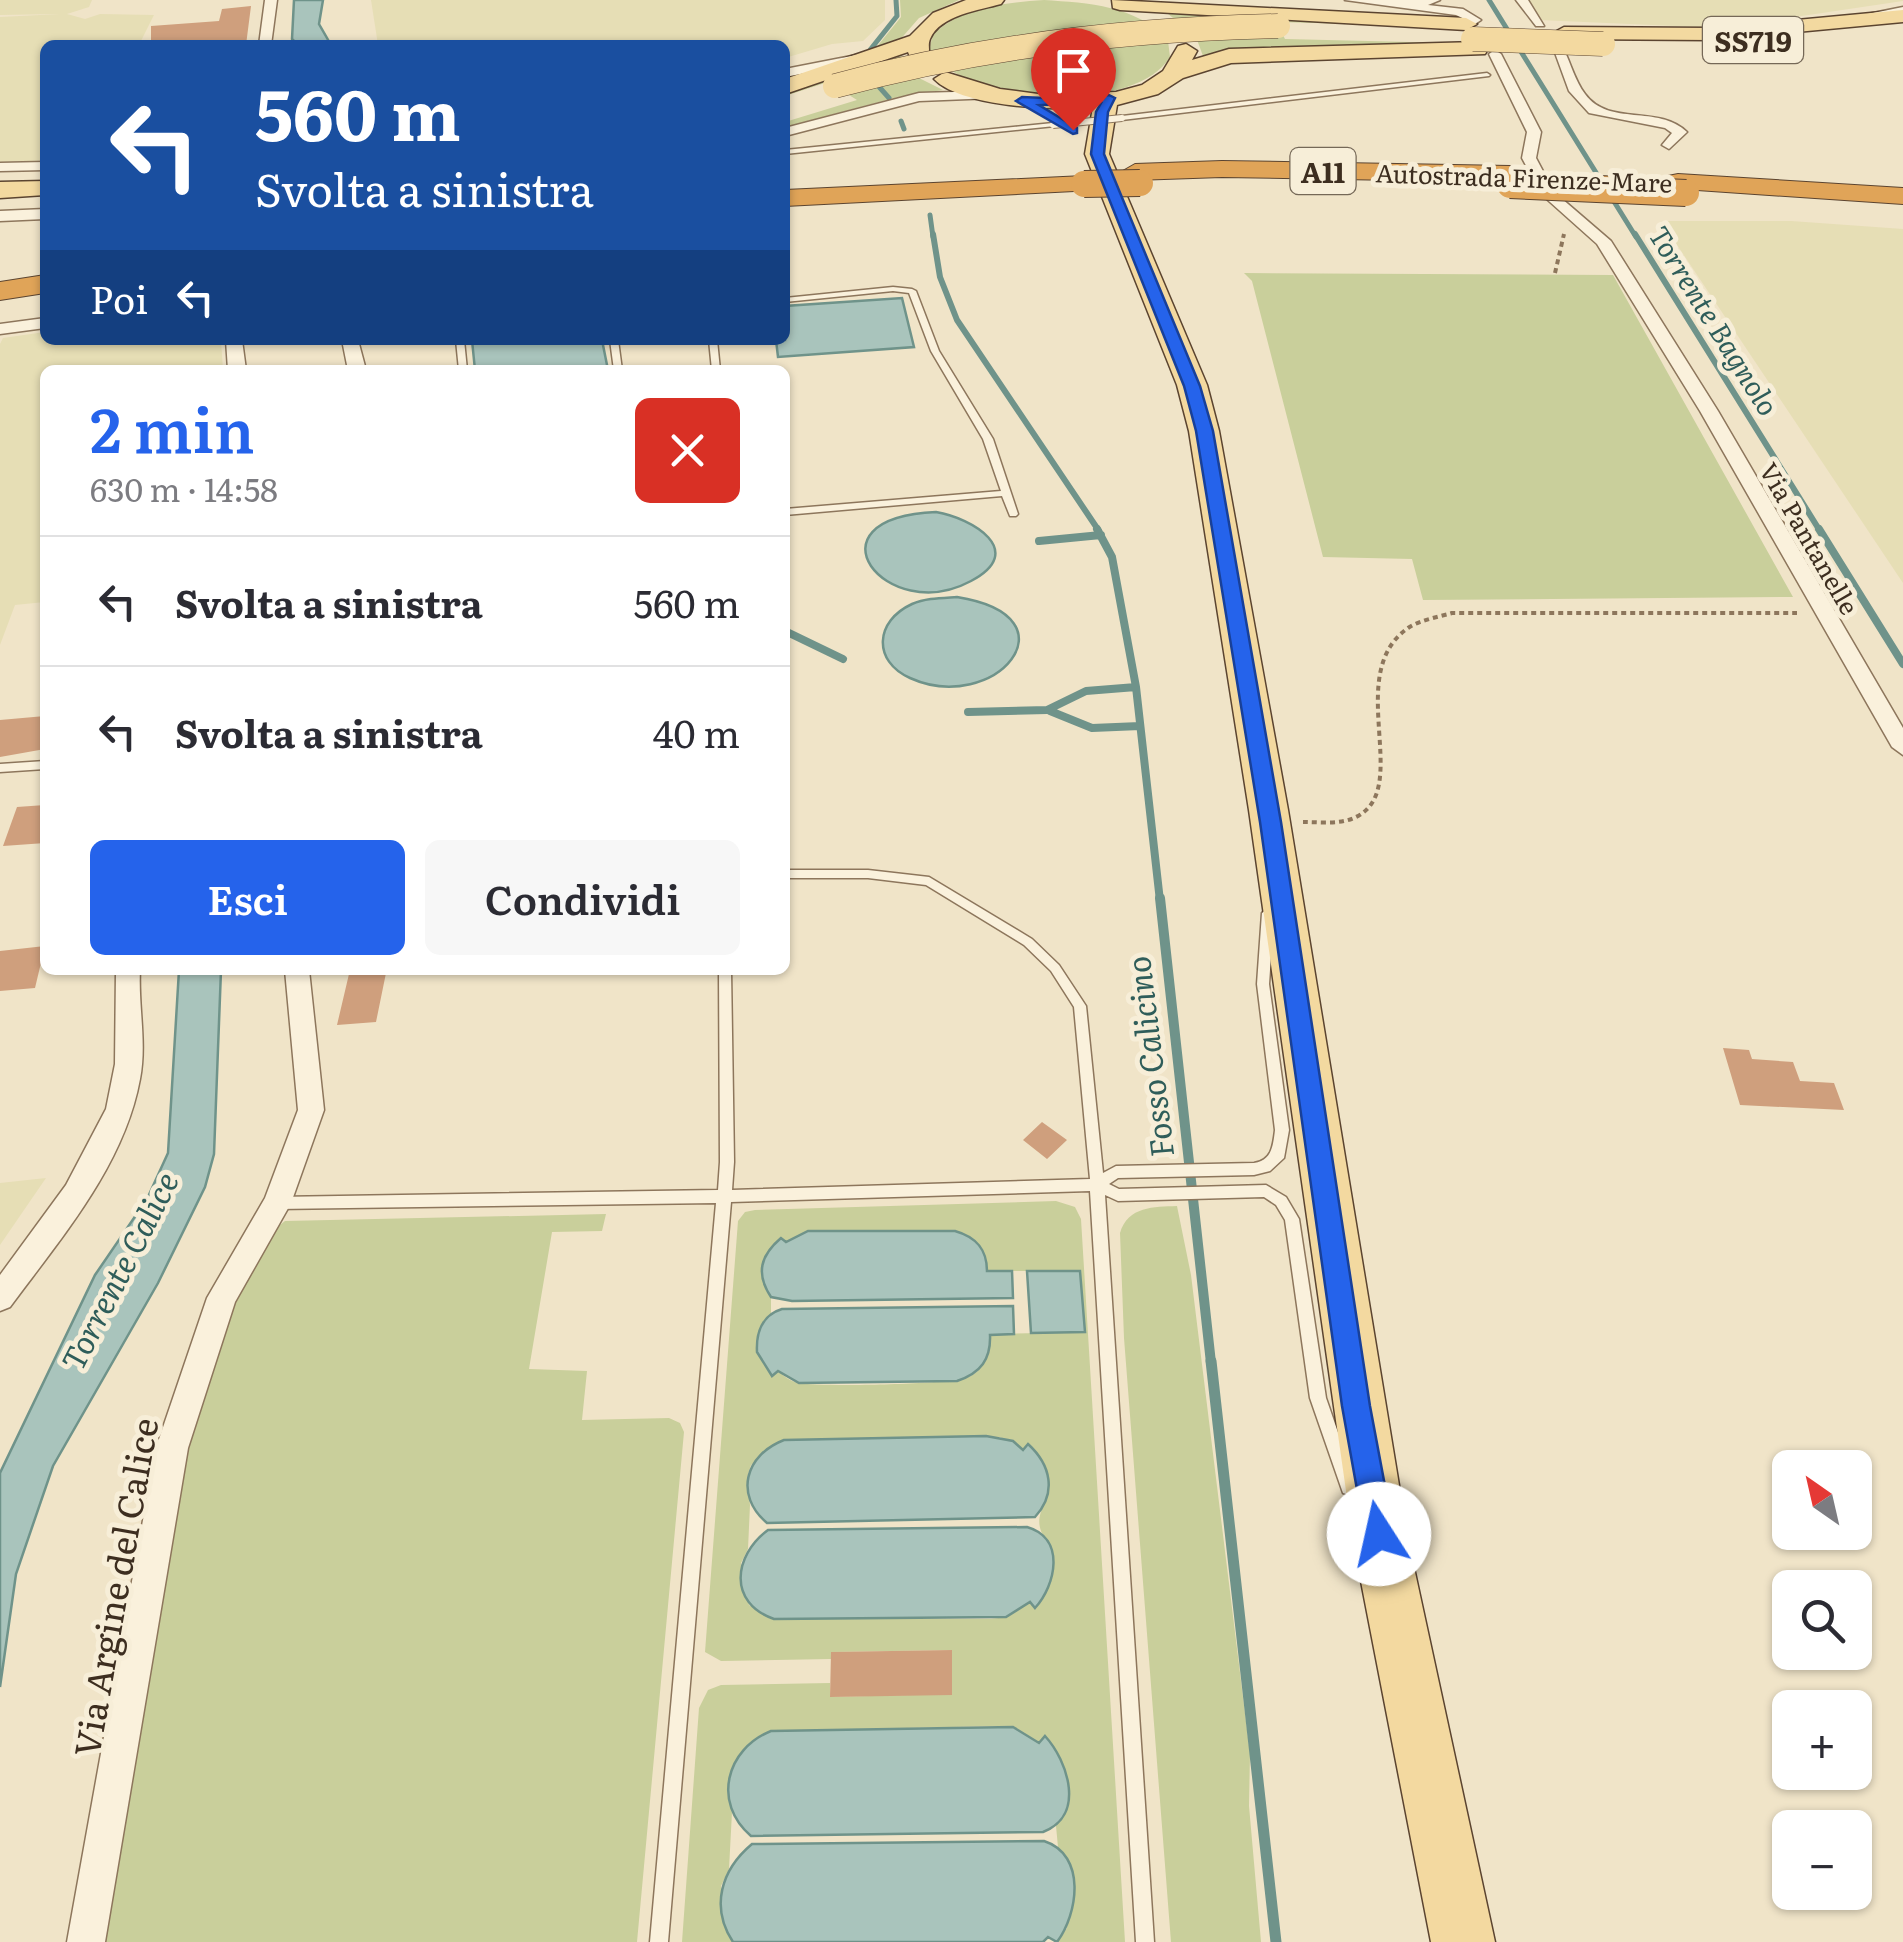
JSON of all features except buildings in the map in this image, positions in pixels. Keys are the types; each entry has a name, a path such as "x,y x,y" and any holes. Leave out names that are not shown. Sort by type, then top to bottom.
{"highway":[{"name":"Autostrada Firenze-Mare","path":"790,198 1107,173"},
{"name":"Autostrada Firenze-Mare","path":"790,188 1107,173 1510,180 1903,196"},
{"name":"Autostrada Firenze-Mare","path":"1682,187 1903,208"},
{"path":"0,278 40,273"},
{"path":"0,291 40,285"}],"main road":[{"path":"790,85 877,56 919,49 936,20 976,2 994,0"},
{"path":"1111,2 1166,23"},
{"path":"1111,2 1476,36"},
{"name":"SS719","path":"1476,36 1561,43 1833,24 1903,12"},
{"name":"SS719","path":"790,100 1047,50 1186,36 1280,30 1603,44 1783,39 1903,27"},
{"path":"1463,1942 1439,1844 1353,1387 1277,866 1204,431 1192,386 1107,173 1102,112 1116,108 1172,74 1210,60 1476,36"},
{"path":"1172,74 1184,60 1185,45"},
{"path":"945,79 988,95 1022,101 1116,108"},
{"name":"SS719","path":"790,112 841,90"},
{"path":"1022,101 1055,117 1107,173"},
{"path":"0,190 40,188"}],"street":[{"path":"269,40 265,24 270,0"},
{"path":"1350,0 1460,12 1476,36"},
{"path":"1404,6 1434,0"},
{"path":"1522,0 1540,24"},
{"name":"Via Pantanelle","path":"1476,36 1534,132 1531,162 1552,200 1604,241 1709,411 1903,747"},
{"path":"1561,43 1585,104 1607,115 1670,124 1680,132 1669,145"},
{"path":"790,72 877,56"},
{"path":"790,131 919,97 988,95"},
{"path":"0,167 40,166"},
{"path":"0,216 40,214"},
{"path":"0,329 40,325"},
{"path":"0,1298 87,1175 116,1118 127,1077 128,975"},
{"name":"Via Argine del Calice","path":"86,1942 172,1448 222,1298 278,1203 311,1110 298,975"}],"lane":[{"path":"790,151 1053,125 1116,108 1487,75"},
{"path":"790,299 892,289 912,292 936,351 988,439 1013,514"},
{"path":"790,512 1006,493"},
{"path":"0,768 40,764"},
{"path":"1098,1185 1116,1172 1248,1170 1273,1162 1282,1144 1262,962 1277,866"},
{"path":"790,874 868,874 928,881 1011,930 1041,954 1080,1006 1098,1185 1145,1942"},
{"path":"659,1942 724,1196 725,975"},
{"path":"278,1203 1098,1185 1118,1195 1272,1193 1292,1219 1324,1422 1385,1567"}],"path":[{"path":"1556,272 1564,234 1582,220"},
{"path":"1270,822 1334,822 1366,811 1377,792 1381,769 1376,676 1395,640 1424,619 1452,613 1823,613"}],"shaded area":[{"path":"0,0 92,0 89,7 67,14 85,19 100,14 154,15 142,40 40,40 40,160 0,163 0,17 60,14 0,15"},
{"path":"371,0 885,0 885,20 863,41 832,44 790,57 790,40 377,40"},
{"path":"1526,0 1903,1 1720,28 1539,20"},
{"path":"1661,221 1791,221 1903,229 1903,583"},
{"path":"40,333 40,345 221,345 223,365 40,365 40,602 15,605 0,645 0,344 3,338"},
{"path":"46,1178 0,1245 0,1183"}],"green space":[{"path":"900,0 959,0 919,18 898,42 875,49 901,17"},
{"path":"1044,0 1127,13 1156,29 1168,41 1170,57 1151,76 1122,89 1049,96 976,83 948,69 929,50 933,34 958,17 999,5"},
{"path":"1167,13 1271,14 1431,26 1276,22 1285,39 1451,43 1203,56 1196,37"},
{"path":"899,53 917,77 943,90 898,97 790,126 790,120 857,100 828,82 790,94 790,89"},
{"path":"1244,273 1613,275 1793,597 1423,600 1412,559 1323,557 1252,281"},
{"path":"1056,1201 1075,1207 1081,1219 1125,1942 1057,1942 1067,1928 1069,1865 1058,1847 1056,1826 1066,1808 1070,1788 1044,1736 1040,1744 1013,1727 998,1726 771,1731 728,1796 732,1812 729,1869 721,1886 733,1942 682,1942 699,1708 708,1690 721,1685 830,1683 830,1697 952,1694 951,1650 832,1652 831,1659 721,1661 705,1652 738,1221 745,1212","holes":["808,1231 955,1231 987,1271 1080,1271 1084,1332 990,1334 981,1368 960,1379 832,1385 798,1383 778,1371 773,1376 757,1339 771,1313 771,1297","1000,1437 1024,1450 1028,1445 1046,1501 1039,1524 1050,1546 1035,1607 1030,1602 1006,1617 991,1619 774,1619 749,1605 741,1563 748,1549 747,1478 751,1465 784,1440"]},
{"path":"1177,1206 1191,1275 1250,1754 1249,1806 1261,1942 1171,1942 1124,1338 1120,1233 1135,1213"},
{"path":"606,1214 602,1231 552,1232 529,1369 587,1371 582,1420 669,1418 680,1423 684,1432 637,1942 99,1942 144,1681 157,1637 156,1589 177,1454 224,1322 266,1236 285,1221"}],"water":[{"path":"294,0 323,0 319,24 328,40 292,39"},
{"path":"902,298 914,347 778,357 777,345 790,345 790,306"},
{"path":"472,345 603,345 607,365 474,365"},
{"path":"936,512 965,521 988,538 995,558 987,570 971,581 940,591 911,590 887,581 871,566 865,549 873,532 895,519"},
{"path":"957,597 994,608 1014,623 1019,641 1012,659 994,674 970,684 941,686 898,671 884,652 885,630 891,620 917,602"},
{"name":"Torrente Calice","path":"179,975 221,975 214,1154 205,1187 158,1283 53,1466 16,1574 0,1687 0,1473 95,1275 147,1199 168,1153"},
{"path":"808,1231 955,1231 979,1245 987,1271 1012,1271 1013,1298 792,1301 771,1297 763,1280 765,1258 781,1238 786,1242"},
{"path":"1027,1271 1080,1271 1085,1332 1031,1333"},
{"path":"1013,1306 1014,1334 990,1335 983,1364 957,1381 799,1383 778,1371 772,1376 757,1352 762,1326 782,1309"},
{"path":"986,1436 1013,1441 1023,1450 1028,1444 1042,1461 1049,1489 1035,1517 767,1523 750,1500 748,1488 753,1465 760,1455 784,1440"},
{"path":"1027,1527 1048,1541 1054,1563 1052,1575 1035,1608 1030,1602 1006,1617 774,1619 759,1612 743,1591 742,1565 756,1541 768,1530"},
{"path":"1013,1727 1039,1743 1045,1736 1066,1773 1069,1801 1065,1814 1043,1832 751,1836 731,1808 728,1793 735,1763 743,1750 771,1731"},
{"path":"1044,1841 1058,1848 1073,1872 1070,1916 1057,1942 1048,1937 1043,1942 733,1942 722,1916 726,1877 752,1844"}],"waterway":[{"name":"Fosso Calicino","path":"870,50 897,16 896,0"},
{"name":"Torrente Bagnolo","path":"1489,0 1636,237"},
{"name":"Fosso Calicino","path":"873,80 889,98"},
{"name":"Fosso Calicino","path":"901,121 904,129"},
{"name":"Fosso Calicino","path":"930,215 933,237"},
{"name":"Fosso Calicino","path":"933,234 940,277 957,320 1099,531"},
{"name":"Torrente Bagnolo","path":"1635,234 1820,531"},
{"name":"Fosso Calicino","path":"1097,529 1100,535"},
{"name":"Torrente Bagnolo","path":"1819,529 1903,664"},
{"path":"1039,541 1100,535"},
{"name":"Fosso Calicino","path":"1100,535 1112,557 1136,687"},
{"path":"790,633 843,659"},
{"path":"968,712 1047,710 1086,691 1136,687"},
{"name":"Fosso Calicino","path":"1136,687 1160,901"},
{"path":"1050,711 1092,728 1140,726"},
{"name":"Fosso Calicino","path":"1160,898 1211,1363"},
{"name":"Fosso Calicino","path":"1211,1361 1276,1942"}],"route":[{"path":"1073,130 1022,101 1109,98 1102,112 1097,154 1192,386 1204,431 1270,822 1356,1406 1379,1534"}]}
